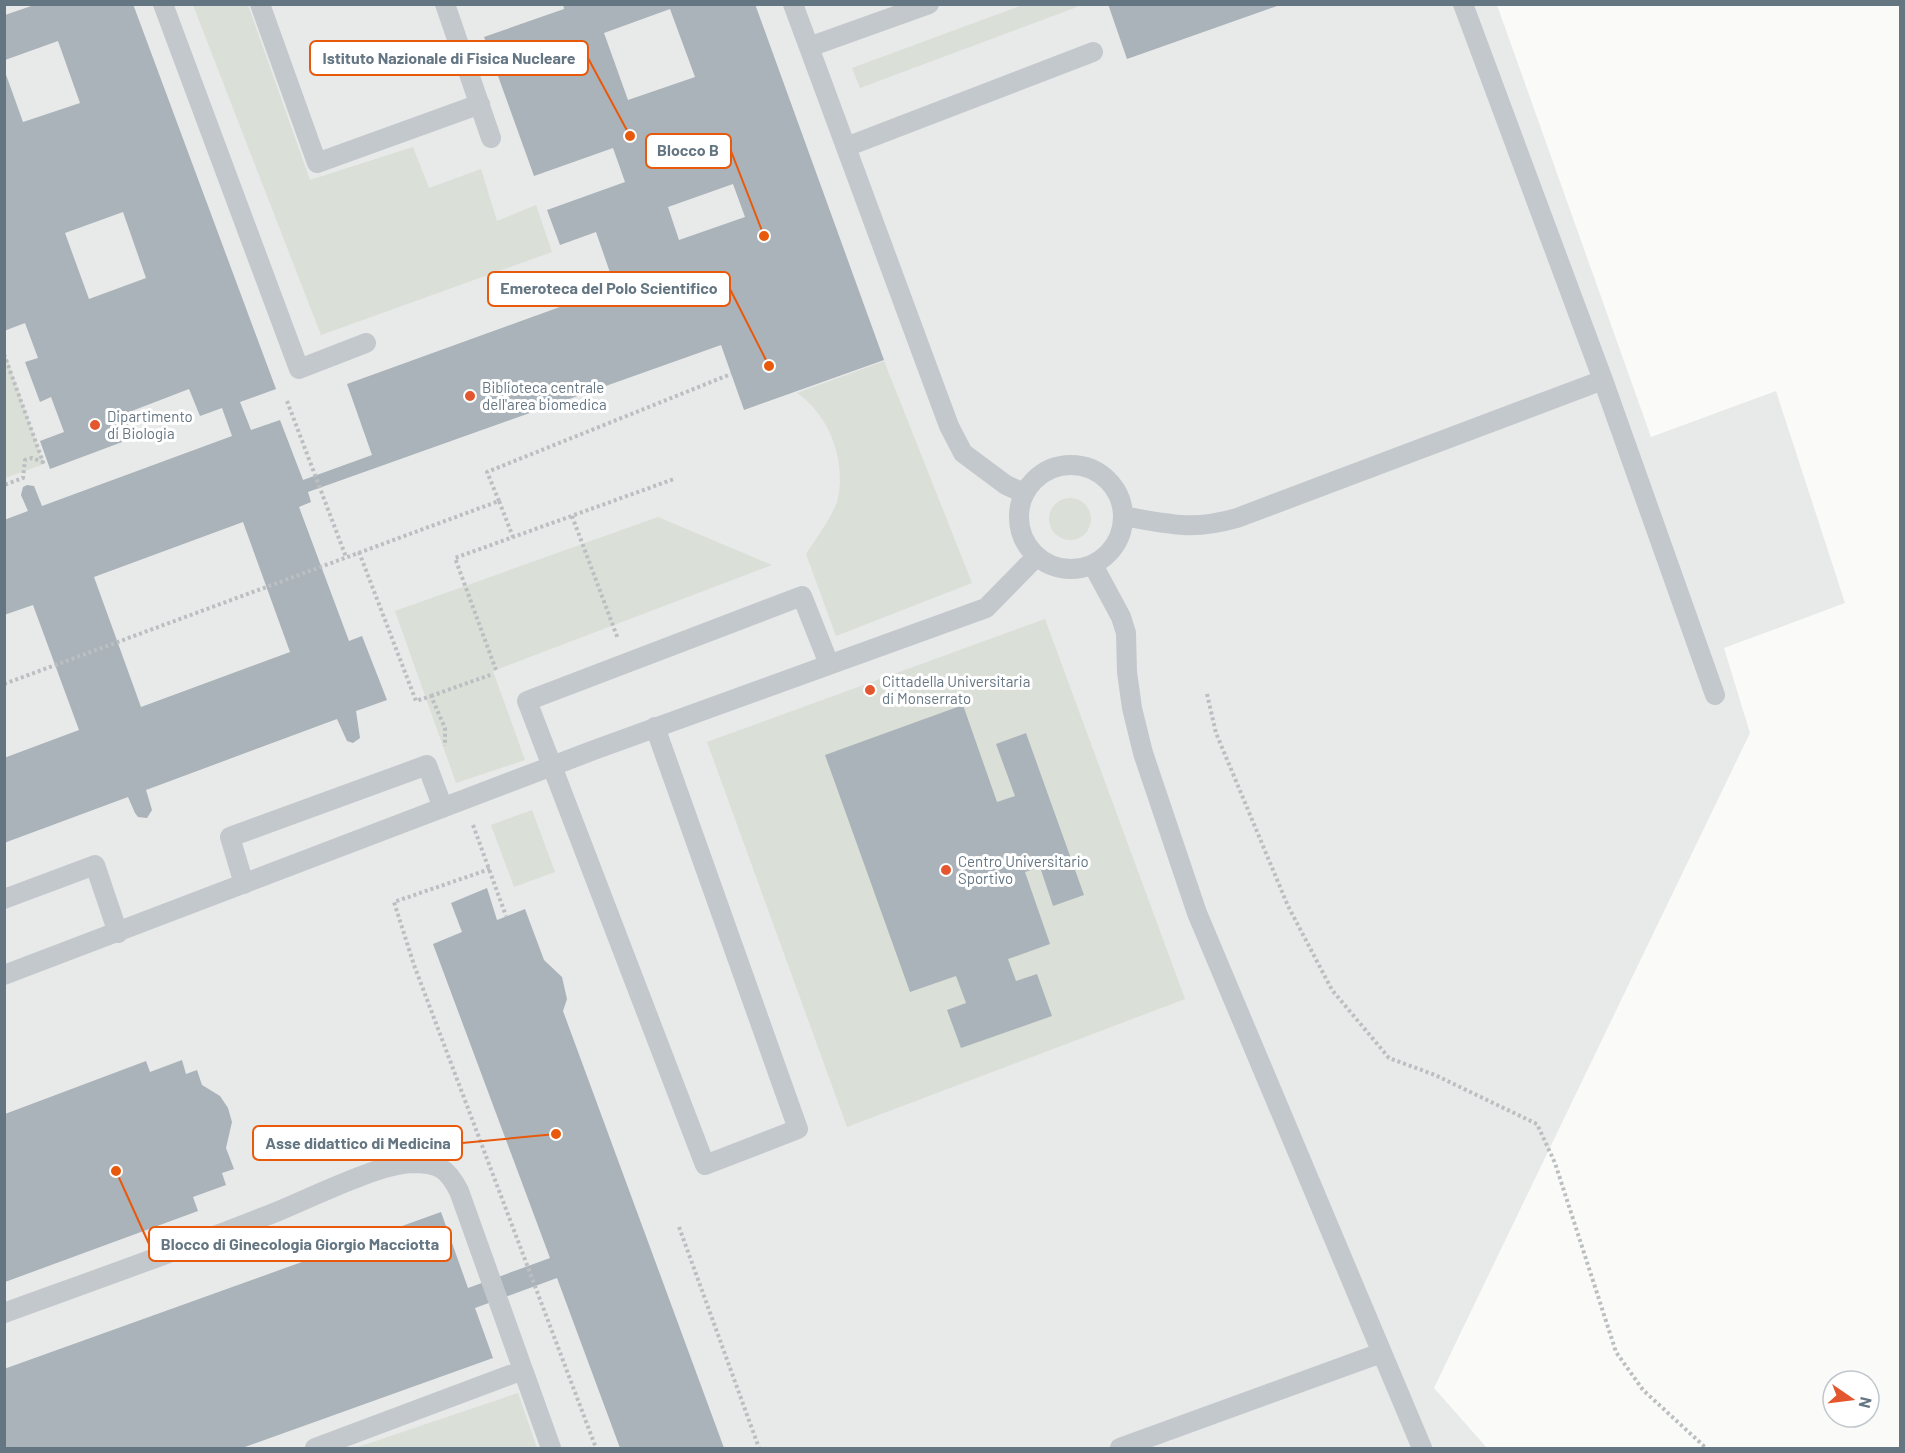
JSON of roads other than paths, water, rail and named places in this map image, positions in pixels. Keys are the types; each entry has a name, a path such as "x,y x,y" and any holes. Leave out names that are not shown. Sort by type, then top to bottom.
{"lane":[{"path":"163,4 299,369 366,343"},
{"path":"260,4 317,163 480,104"},
{"path":"445,4 491,138"},
{"path":"793,4 957,442 972,459 1006,485 1024,493"},
{"path":"809,46 929,4"},
{"path":"1463,4 1604,380 1715,695"},
{"path":"846,147 1093,52"},
{"path":"1123,516 1186,527 1210,526 1228,521 1604,380"},
{"path":"1065,464 1082,466 1098,472 1112,484 1120,499 1123,516 1121,534 1113,549 1093,565 1067,570 1050,566 1036,557 1024,543 1019,527 1018,510 1024,493 1034,479 1048,469 1065,464"},
{"path":"4,975 655,727 986,608 1036,557"},
{"path":"1093,565 1124,625 1132,708 1140,742 1197,913 1422,1449"},
{"path":"655,727 798,1129 705,1165 527,701 802,596 829,663"},
{"path":"244,884 230,837 427,765 443,808"},
{"path":"4,898 95,865 118,933"},
{"path":"4,1313 266,1216 384,1168 410,1163 437,1165 451,1174 459,1191 551,1449"},
{"path":"1120,1449 1381,1353"},
{"path":"315,1449 523,1370"}],"place":[{"name":"Istituto Nazionale di Fisica Nucleare","path":"630,136"},
{"name":"Blocco B","path":"764,236"},
{"name":"Emeroteca del Polo Scientifico","path":"769,366"},
{"name":"Biblioteca centrale dell'area biomedica","path":"470,396"},
{"name":"Dipartimento di Biologia","path":"95,425"},
{"name":"Cittadella Universitaria di Monserrato","path":"870,690"},
{"name":"Centro Universitario Sportivo","path":"946,870"},
{"name":"Asse didattico di Medicina","path":"556,1134"},
{"name":"Blocco di Ginecologia Giorgio Macciotta","path":"116,1171"}]}
